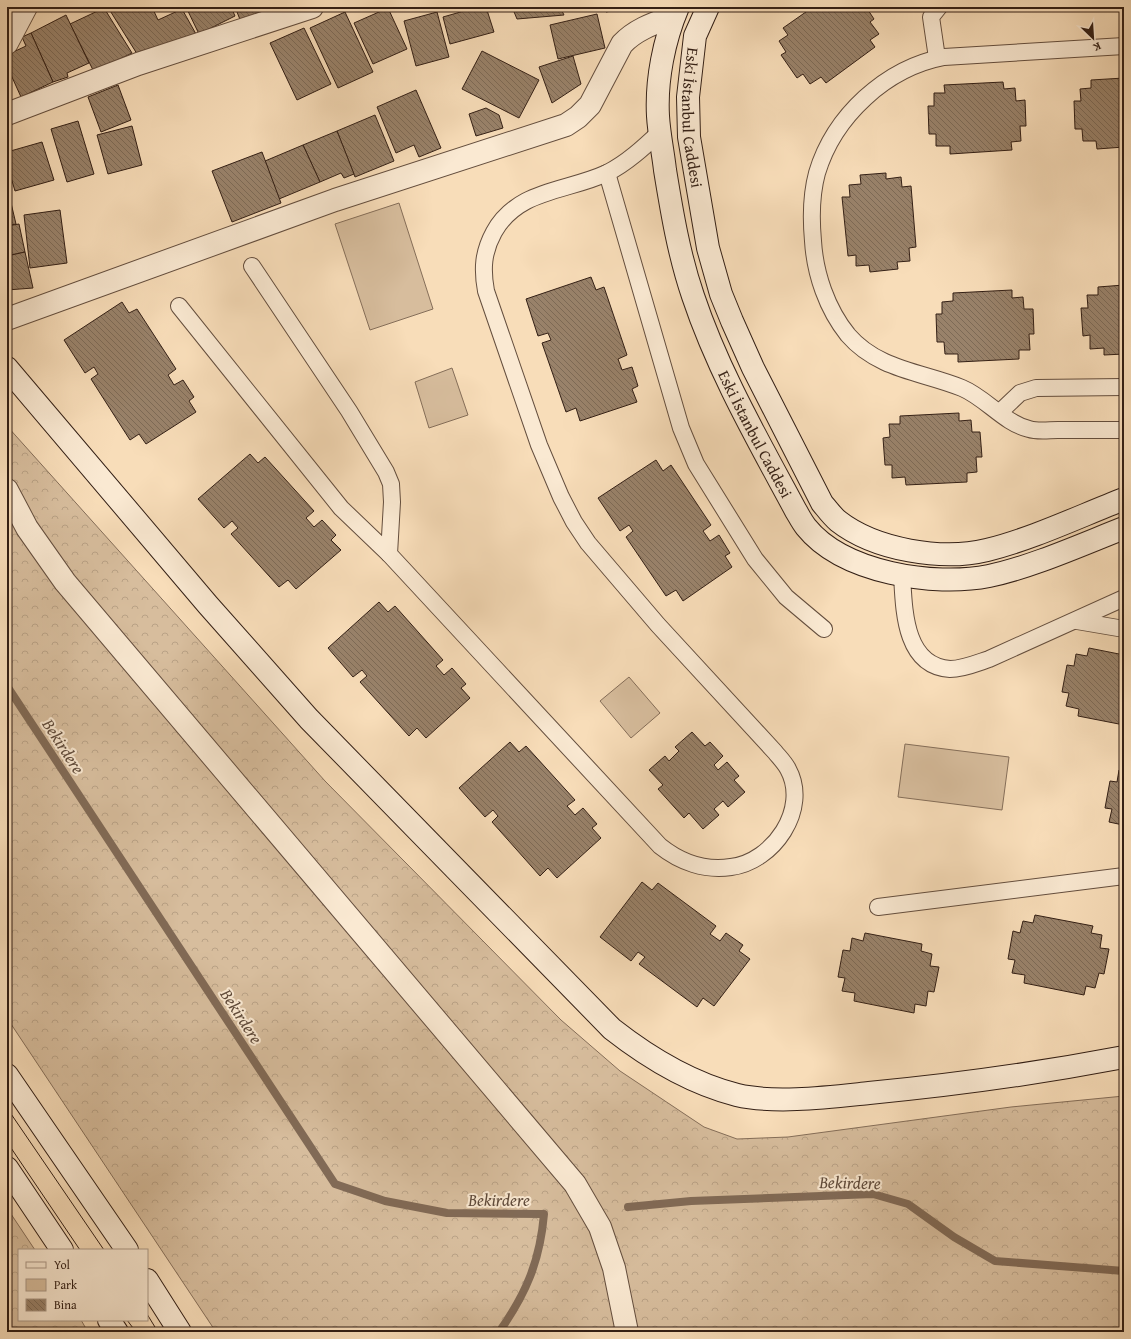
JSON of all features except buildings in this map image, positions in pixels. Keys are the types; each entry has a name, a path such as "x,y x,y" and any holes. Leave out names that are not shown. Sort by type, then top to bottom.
{"street":[{"path":"7,43 26,7"},
{"path":"7,114 138,64 312,7"},
{"name":"Eski İstanbul Caddesi","path":"708,7 695,36 688,97 689,137 708,248 721,294 756,375 822,503 837,521 874,541 898,548 926,552 954,553 986,550 1013,542 1124,499"},
{"path":"7,319 334,200 566,124 578,117 590,105 622,44 640,29 676,11"},
{"name":"Eski İstanbul Caddesi","path":"676,11 662,60 658,90 658,116 673,223 693,296 707,334 731,386 796,511 806,527 823,543 846,557 876,569 902,575 937,580 961,581 991,576 1035,562 1124,528"},
{"path":"7,368 208,605 309,719 607,1023 639,1050 687,1077 714,1088 738,1095 790,1099 831,1097 902,1090 1124,1057"},
{"path":"7,490 27,528 65,582 575,1184 600,1227 614,1268 626,1332"},
{"path":"7,1075 126,1249"},
{"path":"7,1168 61,1249"},
{"path":"148,1282 180,1332"},
{"path":"110,1321 117,1332"}],"lane":[{"path":"937,58 931,17 939,7"},
{"path":"1124,46 937,58 919,63 893,76 861,102 847,116 824,152 814,189 812,209 814,255 823,288 835,316 848,335 862,349 884,362 909,373 964,388 1021,427 1031,430 1124,430"},
{"path":"179,306 341,508 389,554 646,833 670,854 682,861 698,866 732,867 750,861 763,854 785,829 790,819 794,805 792,779 788,768 658,625 588,543 574,522 561,497 539,445 486,291 483,276 485,251 500,221 512,209 524,200 606,173 632,157 660,132"},
{"path":"606,173 681,428 696,464 723,511 770,579 786,597 824,629"},
{"path":"252,266 349,411 386,472 391,484 392,502 389,554"},
{"path":"1000,412 1020,393 1036,388 1124,387"},
{"path":"902,575 905,611 910,637 916,649 929,662 951,669 968,666 1077,621 1124,598"},
{"path":"1077,621 1124,629"},
{"path":"878,907 1124,876"}],"green space":[{"path":"399,203 433,309 370,330 335,224"},
{"path":"452,368 468,415 429,428 415,382"},
{"path":"7,426 325,781 561,1020 620,1071 704,1127 737,1139 788,1137 1011,1107 1124,1096 1124,1332 216,1332 7,1018"},
{"path":"629,677 660,713 631,738 600,701"},
{"path":"905,744 1009,757 1002,810 898,797"},
{"path":"7,1208 34,1249 18,1249 18,1321 82,1321 88,1332 7,1332"}],"waterway":[{"name":"Bekirdere","path":"7,686 335,1184 385,1201 447,1213 544,1214 539,1247 530,1276 517,1304 499,1332"},
{"name":"Bekirdere","path":"628,1207 691,1201 873,1194 908,1204 954,1237 995,1261 1124,1271"}],"tram line":[{"path":"7,1108 103,1249"},
{"path":"7,1142 79,1249"},
{"path":"148,1316 158,1332"},
{"path":"128,1321 136,1332"}]}
